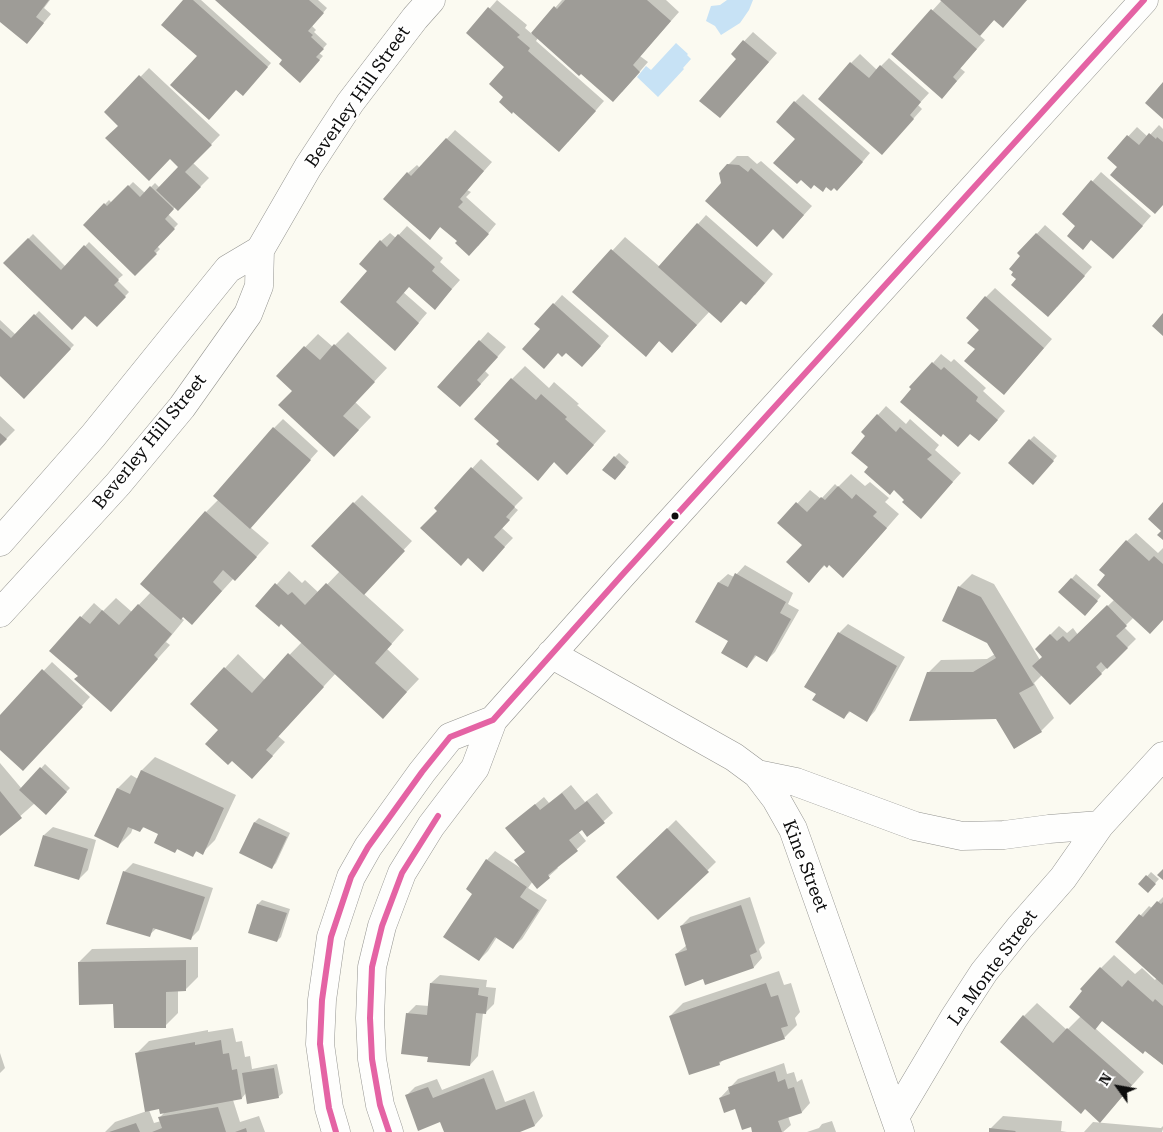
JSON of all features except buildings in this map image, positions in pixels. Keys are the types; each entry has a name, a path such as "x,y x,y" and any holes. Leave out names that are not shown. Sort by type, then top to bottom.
{"street":[{"name":"Beverley Hill Street","path":"0,613 118,484 182,407 248,314 258,286 260,250 308,167 350,103 431,0"},
{"path":"389,1132 380,1105 372,1059 370,1018 372,966 382,926 402,873 431,826 475,768 493,720 1144,0"},
{"name":"Beverley Hill Street","path":"0,542 94,436 228,269 260,250"},
{"name":"Kine Street","path":"551,654 734,757 757,774 776,799 793,829 897,1125"},
{"path":"336,1132 329,1108 320,1044 322,1000 331,937 351,878 368,847 422,772 450,737 493,720"},
{"name":"La Monte Street","path":"897,1125 954,1018 984,972 1063,878 1100,825 1163,756"},
{"path":"757,774 796,782 915,826 962,836 1004,835 1100,825"}],"water":[{"path":"727,0 753,0 740,23 721,35 715,26 706,21 711,6 720,5"},
{"path":"676,43 691,59 658,97 637,77 646,66 651,70"}],"transit line":[{"path":"336,1132 329,1108 320,1044 322,1000 331,937 351,877 368,847 422,772 450,737 493,720 622,575 1144,0"},
{"path":"389,1132 380,1105 372,1059 370,1018 372,967 382,926 402,873 438,816"}]}
